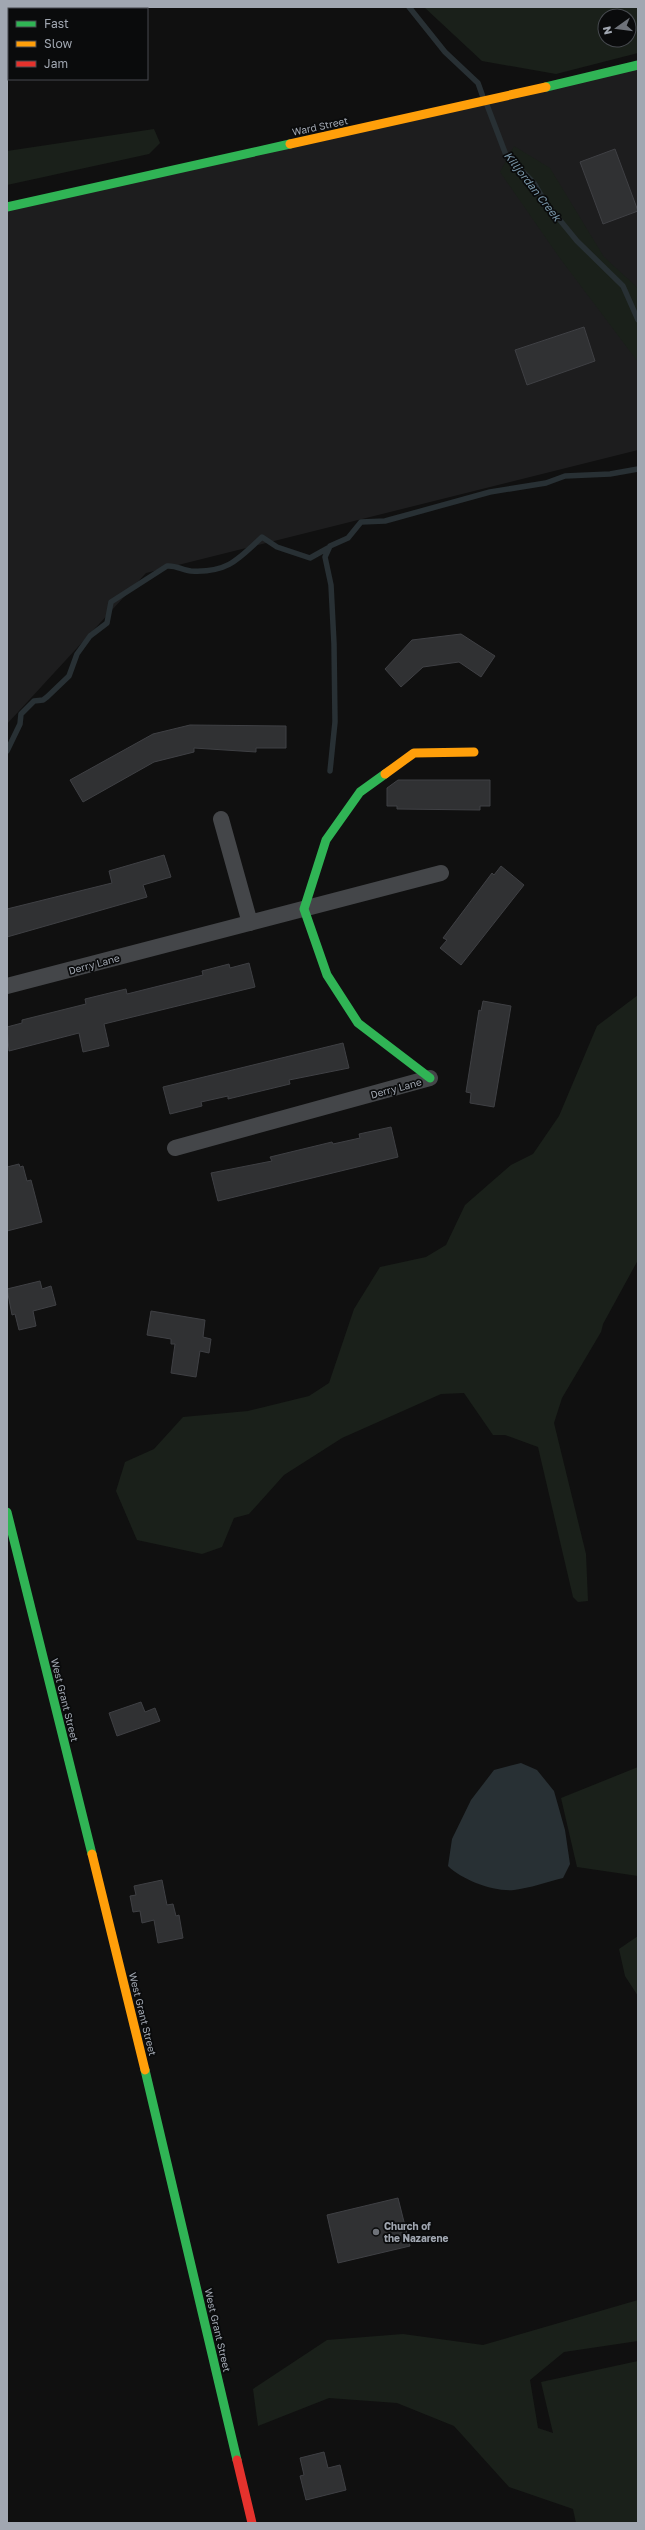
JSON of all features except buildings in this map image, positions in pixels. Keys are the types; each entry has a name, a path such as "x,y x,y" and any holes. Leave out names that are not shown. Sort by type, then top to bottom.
{"street":[{"name":"Ward Street","path":"7,207 247,152 470,106 638,65"},
{"path":"304,909 326,840 360,792 414,752 474,752"},
{"path":"221,819 250,923"},
{"name":"Derry Lane","path":"7,986 441,873"},
{"name":"Derry Lane","path":"304,909 327,975 358,1023 430,1078"},
{"name":"Derry Lane","path":"175,1148 430,1078"},
{"name":"West Grant Street","path":"7,1512 142,2058 252,2523"}],"shaded area":[{"path":"424,7 638,7 638,53 556,74 482,61"},
{"path":"638,65 638,450 146,573 7,724 7,207"},
{"path":"154,129 160,143 149,154 7,185 7,151"},
{"path":"514,146 550,168 604,257 638,288 638,362 559,257 500,172"},
{"path":"638,995 638,1260 603,1324 601,1332 562,1398 554,1423 586,1554 588,1601 578,1602 573,1597 538,1447 505,1435 493,1435 464,1393 441,1394 342,1438 284,1475 249,1514 234,1518 222,1547 202,1554 137,1540 116,1491 125,1462 154,1449 183,1417 248,1411 309,1396 329,1383 354,1309 380,1267 426,1257 446,1245 465,1205 511,1165 533,1154 559,1116 597,1026"},
{"path":"521,1763 537,1770 554,1791 565,1830 570,1864 563,1878 514,1890 488,1887 461,1876 448,1866 452,1839 471,1800 494,1770"},
{"path":"638,1767 638,1876 577,1867 561,1798"},
{"path":"638,1936 638,1996 625,1976 619,1949"},
{"path":"638,2300 638,2341 564,2352 530,2380 538,2428 553,2433 541,2382 638,2361 638,2523 576,2523 573,2509 509,2487 454,2426 397,2403 329,2398 258,2426 253,2389 327,2340 403,2334 483,2345"}],"waterway":[{"name":"Killjordan Creek","path":"409,7 445,52 478,83 483,97"},
{"name":"Killjordan Creek","path":"487,105 506,155 534,183 545,202 577,241 623,286 638,320"},
{"path":"330,771 335,722 334,644 331,585 325,557 330,546 348,538 361,522 385,521 490,492 546,483 565,476 610,474 638,469"},
{"path":"7,751 20,724 21,714 34,701 43,700 47,697 69,676 77,654 90,636 107,623 111,602 167,566 173,566 191,571 214,570 231,563 246,552 262,537 277,547 310,558 328,548"}],"traffic: fast":[{"path":"546,87 638,65"},
{"path":"7,207 290,144"},
{"path":"385,774 360,792 326,840 304,909 327,975 358,1023 430,1078"},
{"path":"7,1512 92,1854"},
{"path":"145,2070 237,2460"}],"traffic: slow":[{"path":"290,144 546,87"},
{"path":"385,774 414,753 474,752"},
{"path":"92,1854 145,2070"}],"traffic: jam":[{"path":"237,2460 252,2523"}],"place":[{"name":"Church of the Nazarene","path":"376,2232"}]}
